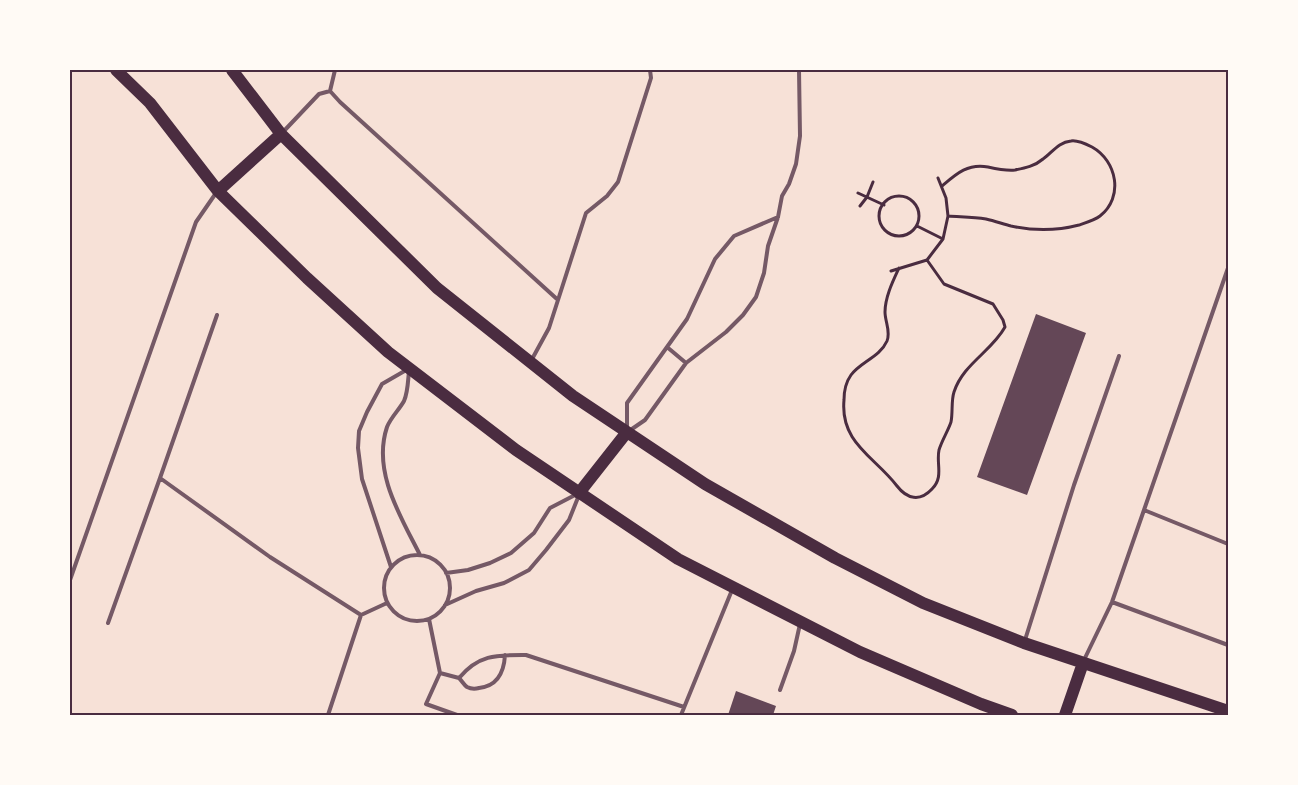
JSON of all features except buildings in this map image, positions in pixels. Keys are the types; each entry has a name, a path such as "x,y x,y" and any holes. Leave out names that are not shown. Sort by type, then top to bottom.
{"main road":[{"path":"116,70 150,103 218,191 307,278 388,352 516,450 678,559 860,652 981,704 1012,715"},
{"path":"232,70 281,134 437,288 573,396 705,484 835,558 923,603 1083,664 1228,711"},
{"path":"218,191 281,134"},
{"path":"579,493 627,432"},
{"path":"1065,715 1083,664"}],"lane":[{"path":"330,91 335,70"},
{"path":"530,363 549,328 586,213 607,196 618,182 651,78 650,70"},
{"path":"627,432 645,420 686,363 726,332 743,315 756,297 764,273 768,246 778,217 782,196 790,184 796,164 800,136 799,70"},
{"path":"281,134 319,94 330,91"},
{"path":"330,91 558,300"},
{"path":"70,580 196,222 218,191"},
{"path":"627,432 627,403 687,319 715,259 734,236 778,217"},
{"path":"1083,664 1112,602 1228,268"},
{"path":"108,622 217,315"},
{"path":"667,347 686,363"},
{"path":"1024,643 1074,485 1119,356"},
{"path":"410,368 404,400 387,427 384,452 386,477 394,501 420,555"},
{"path":"391,567 362,479 358,448 359,431 382,384 410,368"},
{"path":"160,478 270,557 361,615"},
{"path":"446,573 468,570 512,553 534,532 550,508 579,493"},
{"path":"445,605 476,591 504,584 529,570 569,520 579,493"},
{"path":"1144,510 1228,544"},
{"path":"420,555 435,562 446,573 449,595 445,605 438,614 429,619 407,620 397,615 387,602 384,587 386,576 391,567 400,560 420,555"},
{"path":"681,715 733,586"},
{"path":"328,715 361,615 387,602"},
{"path":"1112,602 1228,645"},
{"path":"429,619 440,673 426,704 457,715"},
{"path":"780,690 794,651 800,622"},
{"path":"440,673 459,678 467,687 473,689 483,688 494,684 500,678 505,655"},
{"path":"459,678 469,666 488,657 526,655 684,707"}],"path":[{"path":"942,186 960,171 969,167 982,166 1012,170 1028,167 1042,160 1058,146 1071,141 1086,144 1101,152 1111,164 1115,180 1115,193 1107,209 1099,217 1080,225 1052,230 1030,229 988,219 948,216"},
{"path":"891,271 927,260 943,239 948,216 946,198 938,178"},
{"path":"860,206 867,197 873,182"},
{"path":"858,193 884,205"},
{"path":"899,196 906,198 912,201 919,213 917,226 908,234 895,236 885,230 880,218 880,212 887,201 899,196"},
{"path":"917,226 943,239"},
{"path":"898,268 891,285 885,311 889,331 887,341 878,352 851,375 844,392 843,408 847,430 859,449 888,474 902,492 913,498 924,496 933,488 940,475 939,451 951,421 954,392 962,375 999,338 1005,327 993,304 944,284 927,260"}]}
